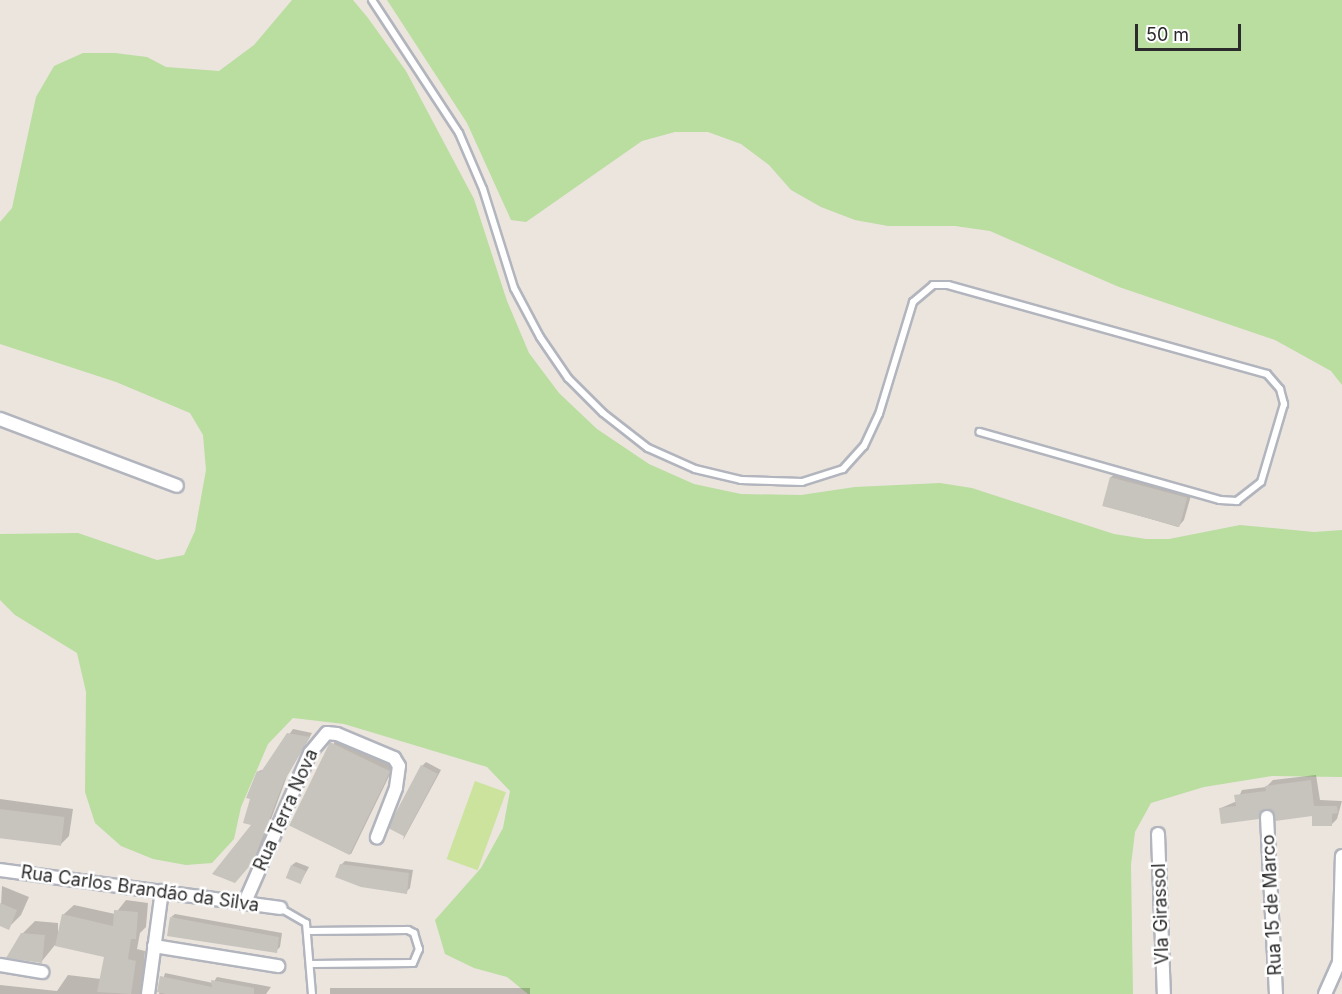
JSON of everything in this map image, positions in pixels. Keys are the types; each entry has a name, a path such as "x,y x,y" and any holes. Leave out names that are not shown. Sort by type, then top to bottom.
{"street":[{"path":"0,419 177,486"},
{"name":"Rua Terra Nova","path":"245,902 310,753 327,733 337,734 394,758 399,766 396,788 376,837"},
{"name":"Rua 15 de Marco","path":"1267,817 1276,994"},
{"name":"VIa Girassol","path":"1158,834 1164,994"},
{"path":"1325,994 1339,962 1342,856"},
{"name":"Rua Carlos Brandão da Silva","path":"0,870 280,908"},
{"path":"148,994 162,891"},
{"path":"154,946 278,966"},
{"path":"0,965 42,972"}],"lane":[{"path":"372,0 459,133 483,189 514,288 540,337 567,378 603,413 648,448 695,469 741,480 802,482 843,469 864,446 879,414 913,302 933,285 948,285 1267,374 1280,389 1284,404 1262,482 1237,501 1220,500 979,432"},
{"path":"280,908 306,923 309,931 312,994"},
{"path":"309,931 408,930 414,933 419,949 413,963 312,964"}],"green space":[{"path":"292,0 353,0 368,18 406,71 474,199 507,301 529,353 559,393 597,429 649,464 694,484 741,494 801,495 855,487 940,483 972,488 1114,534 1146,539 1169,539 1240,525 1314,532 1342,530 1342,777 1272,776 1204,787 1151,803 1135,832 1131,865 1133,994 528,994 507,977 474,968 445,954 435,920 481,868 503,828 510,791 487,767 344,724 293,718 268,744 241,807 234,839 212,863 186,865 153,859 121,846 95,823 85,792 86,692 77,653 15,615 0,600 0,534 78,533 157,560 184,555 195,531 206,470 203,435 190,413 116,382 0,344 0,222 12,208 36,97 54,66 83,53 115,53 147,57 166,67 219,71 254,45"},
{"path":"387,0 1342,0 1342,385 1331,371 1275,340 1119,287 990,231 955,226 888,226 855,220 821,207 791,190 769,165 741,144 708,132 675,132 642,141 526,222 511,220 467,123"},
{"path":"475,781 506,792 478,870 447,859"}],"building":[{"path":"1110,477 1187,498 1180,527 1102,506"},
{"path":"287,733 310,737 284,781 253,862 235,883 212,874 251,825 243,823 250,799 246,798 257,771 261,772"},
{"path":"330,742 390,771 349,855 289,826"},
{"path":"421,765 438,774 404,837 388,828"},
{"path":"1311,780 1314,806 1337,806 1338,813 1332,814 1332,826 1312,826 1312,816 1275,821 1274,812 1267,809 1260,813 1259,819 1221,824 1219,808 1236,806 1234,795 1266,791 1265,786"},
{"path":"0,809 65,817 61,846 0,838"},
{"path":"340,864 409,873 407,894 361,887 335,877"},
{"path":"291,865 306,871 301,884 286,878"},
{"path":"0,903 17,910 9,930 0,926"},
{"path":"114,910 138,912 136,939 131,939 128,959 136,961 131,994 97,992 104,957 55,946 62,914 113,926"},
{"path":"170,917 279,937 277,953 167,936"},
{"path":"21,933 45,935 42,963 6,958"},
{"path":"160,976 212,987 211,980 254,988 254,994 166,994 157,992"}]}
